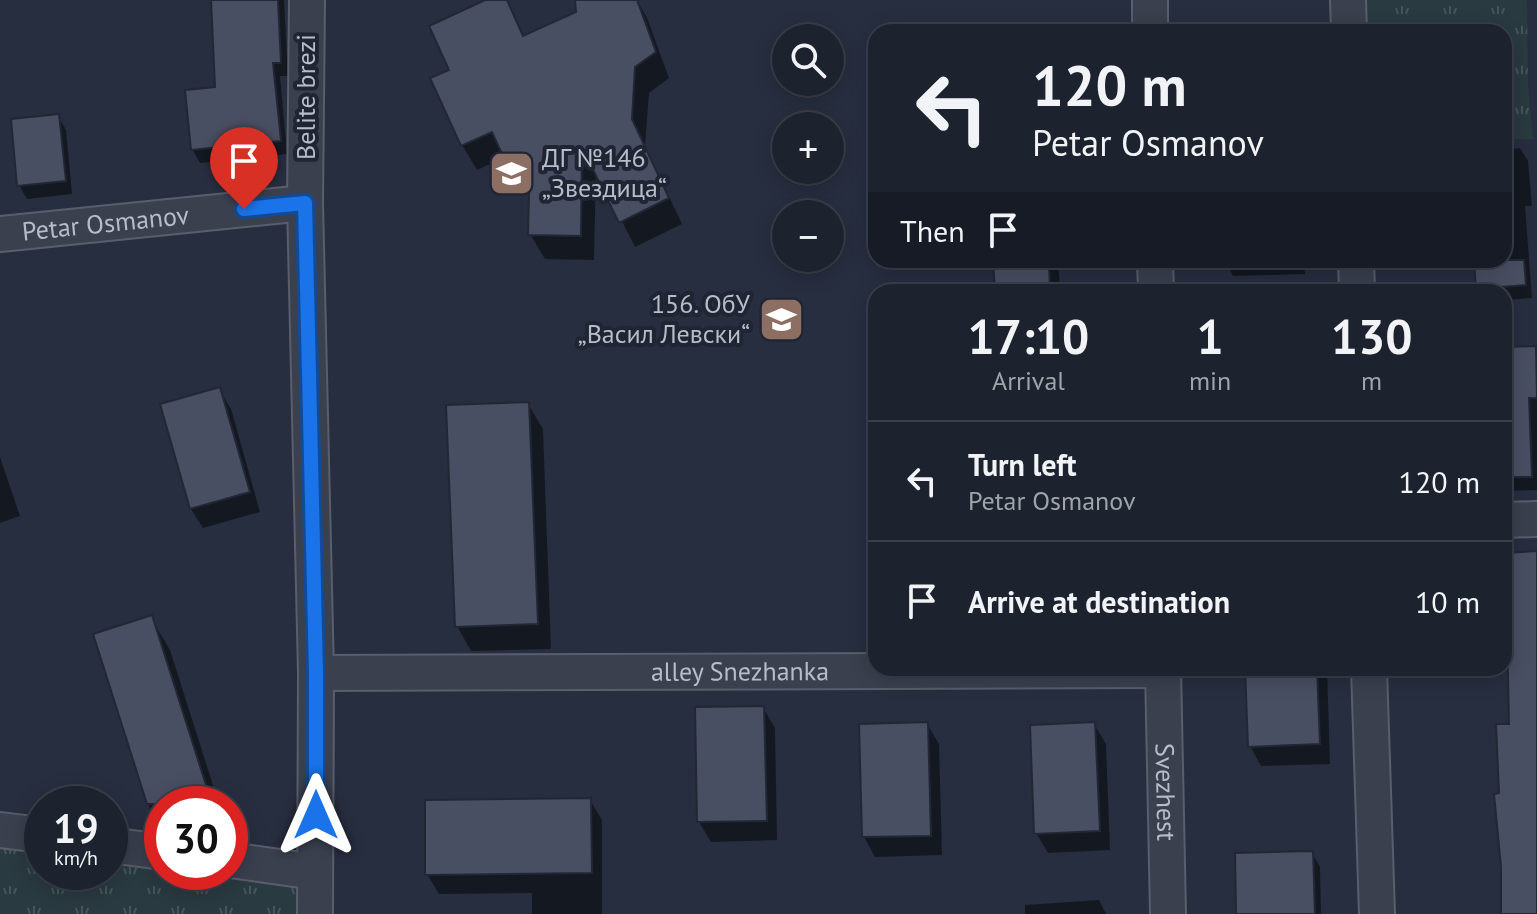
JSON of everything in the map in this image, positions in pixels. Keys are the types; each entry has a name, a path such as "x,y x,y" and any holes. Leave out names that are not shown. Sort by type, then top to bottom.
{"street":[{"name":"Belite brezi","path":"307,0 305,203 316,673 315,914"},
{"path":"1150,0 1150,24"},
{"path":"1348,0 1349,24"},
{"name":"Petar Osmanov","path":"0,234 305,203"},
{"path":"1512,520 1537,519"},
{"name":"alley Snezhanka","path":"316,673 868,670"},
{"name":"Svezhest","path":"1163,676 1168,914"},
{"path":"1369,676 1377,914"},
{"path":"0,830 24,833"},
{"path":"248,863 315,872"}],"green space":[{"path":"1361,0 1527,0 1528,86 1533,139 1512,139 1512,24 1361,24"},
{"path":"0,830 24,833 24,890 128,890 128,847 144,850 144,890 248,890 248,872 315,872 315,914 0,914"}],"building":[{"path":"211,0 278,0 281,63 273,63 281,141 191,150 185,90 215,87"},
{"path":"485,0 507,0 523,36 576,12 575,0 637,0 656,52 635,67 632,119 669,198 619,223 582,147 581,236 528,235 529,193 516,164 508,167 492,132 461,146 430,78 449,70 429,26"},
{"path":"59,114 66,181 17,186 11,119"},
{"path":"1512,260 1524,260 1526,285 1476,284 1475,268 1512,268"},
{"path":"994,268 1049,268 1050,284 994,284"},
{"path":"1536,346 1537,398 1529,398 1532,477 1512,477 1512,347"},
{"path":"220,387 250,492 190,509 160,404"},
{"path":"529,402 538,624 455,627 446,405"},
{"path":"1537,551 1537,914 1501,914 1501,867 1494,794 1499,793 1496,724 1509,724 1512,553"},
{"path":"152,615 206,786 144,786 144,795 93,634"},
{"path":"1245,676 1317,676 1320,744 1248,747"},
{"path":"764,706 767,821 697,822 695,707"},
{"path":"928,722 931,836 862,837 859,724"},
{"path":"1095,722 1100,831 1034,834 1030,725"},
{"path":"591,798 592,873 425,875 425,800"},
{"path":"1313,851 1315,914 1236,914 1235,853"}],"place":[{"name":"ДГ №146 „Звездица“","path":"511,173"},
{"name":"156. ОбУ „Васил Левски“","path":"781,319"}],"route":[{"path":"244,209 305,203 316,673 316,815"}]}
